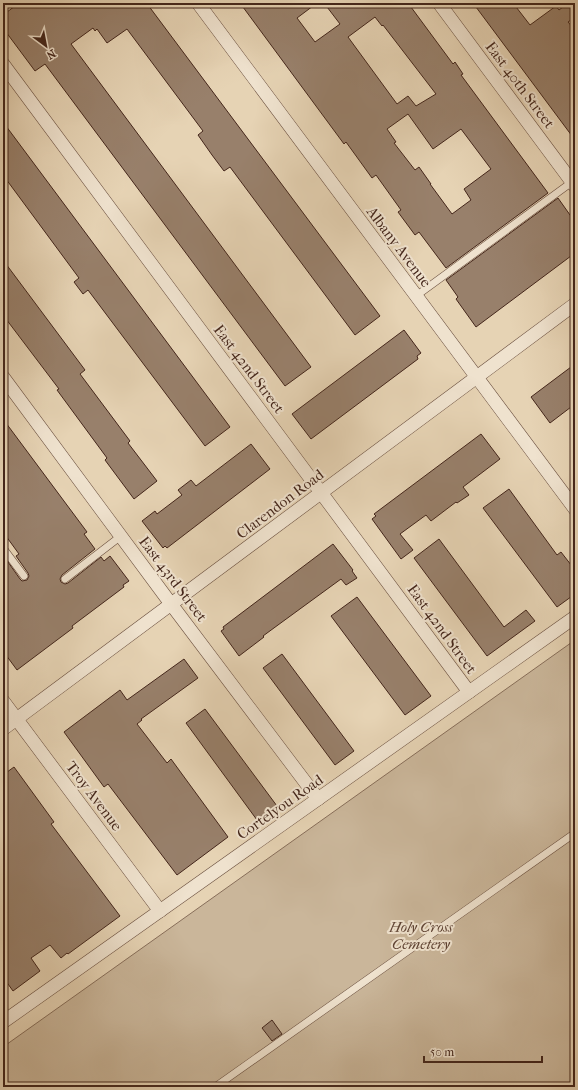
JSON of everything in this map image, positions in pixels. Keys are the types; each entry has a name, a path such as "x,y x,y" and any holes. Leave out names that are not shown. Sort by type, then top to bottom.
{"street":[{"name":"Albany Avenue","path":"198,3 575,509"},
{"name":"East 40th Street","path":"439,3 573,184"},
{"name":"East 42nd Street","path":"3,64 469,692"},
{"name":"Clarendon Road","path":"3,729 575,304"},
{"name":"East 43rd Street","path":"3,377 318,799"},
{"name":"Cortelyou Road","path":"3,1022 575,617"},
{"name":"Troy Avenue","path":"3,701 160,911"}],"lane":[{"path":"416,296 573,184"},
{"path":"65,579 121,536"},
{"path":"3,548 24,576"},
{"path":"215,1087 575,833"}],"green space":[{"name":"Holy Cross Cemetery","path":"575,640 575,1087 3,1087 3,1047"}],"building":[{"path":"19,3 143,3 146,7 148,5 380,316 355,335 230,167 224,171 212,155 198,135 203,131 127,29 107,43 97,29 95,31 93,28 71,44 311,367 285,386 45,64 35,71 3,28 3,15"},
{"path":"240,3 317,3 297,18 315,42 340,24 324,3 408,3 453,64 455,62 463,74 461,75 548,193 446,268 419,232 415,235 398,212 401,210 376,175 372,178 346,142 344,144","holes":["375,17 382,26 383,25 436,94 416,106 408,96 397,104 348,37","408,114 433,149 461,129 491,169 464,189 471,200 452,214 419,167 415,170 394,143 396,142 387,129"]},
{"path":"473,3 513,3 530,25 556,6 559,10 568,3 575,3 575,17 568,22 575,30 575,140"},
{"path":"3,122 230,427 205,446 88,290 83,294 74,282 79,278 3,175"},
{"path":"558,198 575,222 575,253 476,327 456,299 458,297 446,280"},
{"path":"3,260 85,370 80,374 130,441 128,443 157,481 134,499 105,460 107,458 57,390 59,389 3,315"},
{"path":"404,330 421,353 417,356 418,359 311,439 292,414"},
{"path":"575,364 575,404 550,423 531,397"},
{"path":"3,419 87,532 84,534 95,549 62,575 60,579 61,582 65,584 68,583 101,557 104,561 110,556 129,581 123,585 124,587 72,626 73,628 17,670 3,651 3,566 8,562 22,581 27,580 29,576 16,556 19,554 3,532"},
{"path":"481,434 500,459 463,487 469,495 457,503 456,502 431,521 426,515 400,534 413,550 401,559 372,519 376,516 374,514"},
{"path":"251,444 270,469 167,548 165,546 163,548 142,521 155,511 157,514 182,495 178,490 191,480 196,486"},
{"path":"509,489 557,555 561,552 575,570 575,594 557,607 483,508"},
{"path":"439,539 504,627 526,610 535,621 487,656 414,558"},
{"path":"333,544 353,570 352,571 357,578 346,585 341,579 263,636 264,637 239,656 221,631 224,629 223,627"},
{"path":"357,597 431,696 405,715 331,616"},
{"path":"282,654 354,751 335,765 263,668"},
{"path":"184,659 198,678 141,719 142,720 137,724 167,763 171,759 228,837 177,875 108,784 104,787 64,732 120,690 127,700"},
{"path":"205,709 277,806 257,820 186,723"},
{"path":"14,767 54,822 51,824 120,916 61,958 50,945 31,958 40,971 13,991 3,977 3,775"},
{"path":"272,1020 282,1034 272,1041 262,1028"}]}
